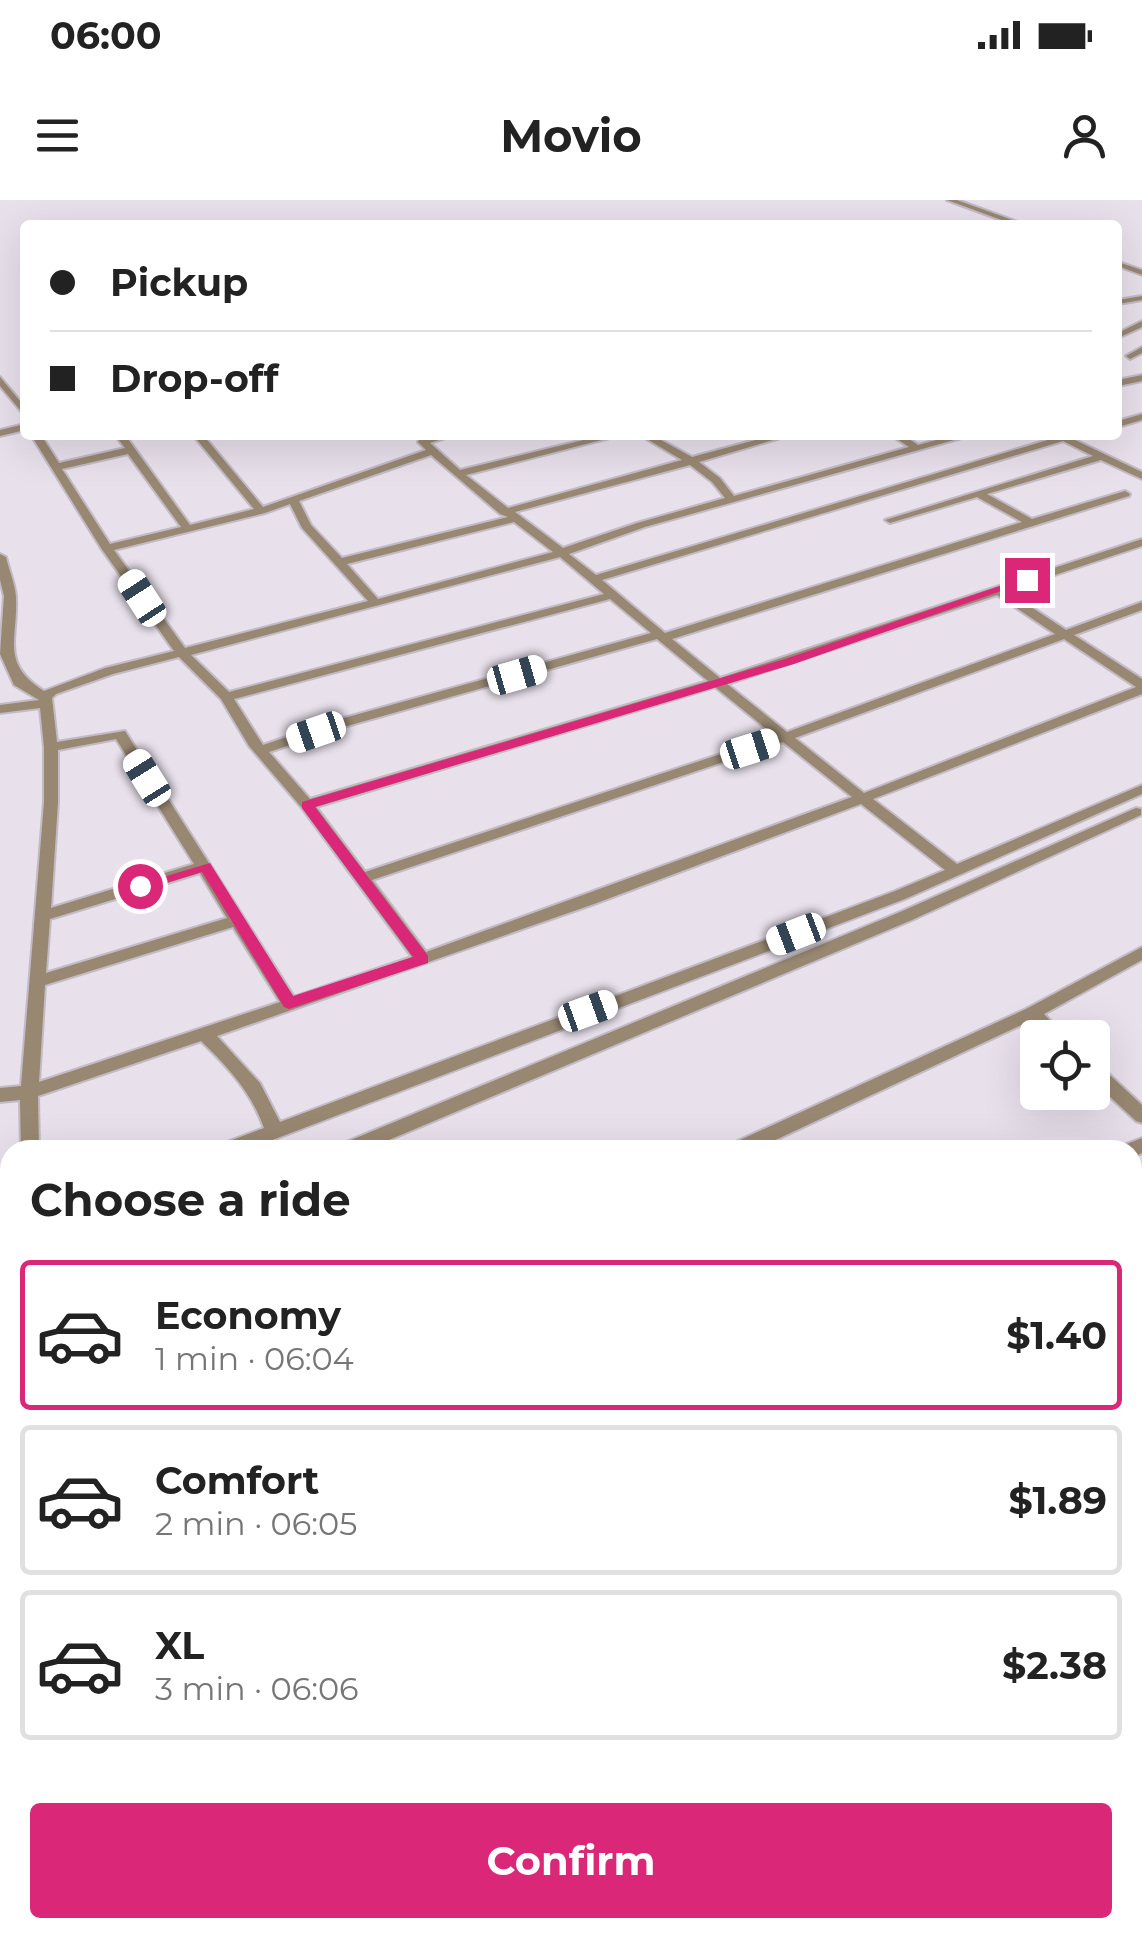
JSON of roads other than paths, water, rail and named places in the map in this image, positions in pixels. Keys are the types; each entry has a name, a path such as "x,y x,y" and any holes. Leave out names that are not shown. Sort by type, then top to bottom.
{"street":[{"path":"950,200 1008,220"},
{"path":"1130,356 1142,350"},
{"path":"39,440 107,548 182,653 226,697 262,750 423,959"},
{"path":"124,440 187,528"},
{"path":"202,440 261,511"},
{"path":"430,440 423,442 509,516 594,579 660,637 955,870"},
{"path":"460,472 595,440"},
{"path":"654,440 724,485 732,501"},
{"path":"341,562 765,440"},
{"path":"904,440 917,448"},
{"path":"0,709 44,700 86,678 562,554 641,525 948,440"},
{"path":"594,579 1060,440"},
{"path":"1075,440 1142,476"},
{"path":"57,467 131,450"},
{"path":"107,548 294,502 433,452"},
{"path":"890,520 1101,457"},
{"path":"1122,466 1142,460"},
{"path":"977,493 1033,524"},
{"path":"262,750 342,723 660,637 1125,494"},
{"path":"294,502 306,526 376,602"},
{"path":"306,805 720,682 1142,542"},
{"path":"0,557 10,596 4,621 4,650 19,682 44,700 51,747 29,1092 30,1140"},
{"path":"997,590 1142,687"},
{"path":"226,697 612,595"},
{"path":"362,878 788,736 1142,606"},
{"path":"0,1095 29,1092 423,959 865,800 1142,687"},
{"path":"51,747 120,734 289,1003"},
{"path":"248,1140 900,895 1142,789"},
{"path":"1118,800 1139,814"},
{"path":"370,1140 1139,814"},
{"path":"43,916 205,866"},
{"path":"39,981 238,920"},
{"path":"758,1140 1032,1013 1142,953"},
{"path":"1032,1013 1039,1020"},
{"path":"205,1034 248,1076 264,1098 273,1129"},
{"path":"1110,1086 1142,1116"}]}
